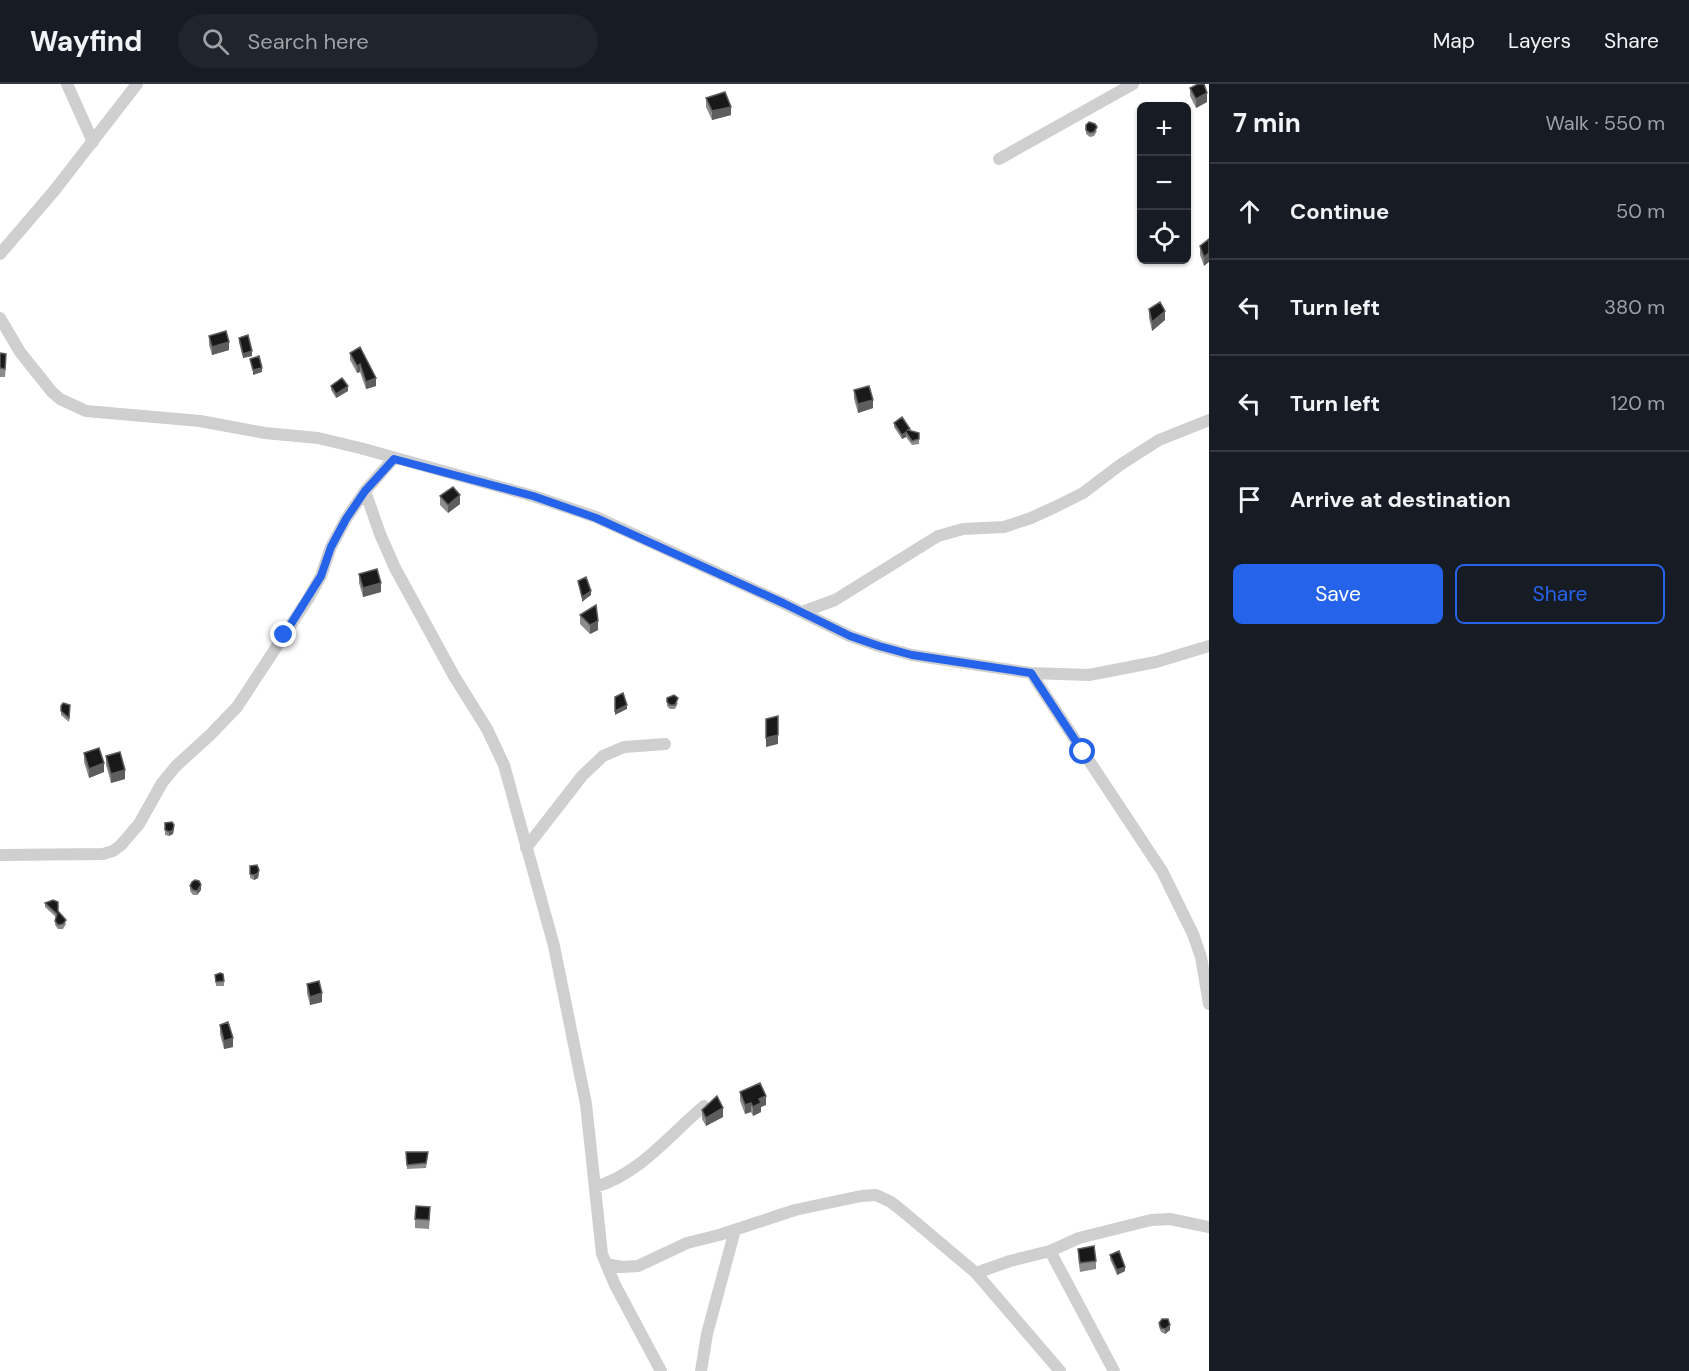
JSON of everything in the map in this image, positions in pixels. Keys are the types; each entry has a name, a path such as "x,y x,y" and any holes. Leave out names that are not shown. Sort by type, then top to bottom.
{"street":[{"path":"67,84 93,142"},
{"path":"0,254 54,191 137,84"},
{"path":"999,159 1133,84"},
{"path":"0,318 20,352 52,392 86,411 200,421 265,433 318,438 533,496 596,518 850,636 912,655 1031,673 1089,675 1156,662 1209,646"},
{"path":"802,612 835,600 938,536 963,529 1004,527 1055,507 1083,493 1120,465 1159,440 1209,420"},
{"path":"0,855 103,854 122,845 139,824 162,783 176,766 237,707 308,599 321,576 331,547 346,519 365,491 394,459"},
{"path":"365,491 395,568 454,676 496,746 504,765 554,946 586,1104 600,1240 606,1264 661,1371"},
{"path":"1031,673 1162,872 1201,957 1209,1004"},
{"path":"526,848 582,776 603,756 624,747 665,744"},
{"path":"595,1187 613,1182 633,1170 704,1106"},
{"path":"606,1264 622,1267 638,1266 687,1243 795,1210 876,1195 891,1202 976,1273 1060,1371"},
{"path":"976,1273 1050,1251 1079,1238 1151,1220 1170,1219 1209,1227"},
{"path":"700,1371 707,1334 735,1230"},
{"path":"1050,1251 1114,1371"}],"building":[{"path":"1204,84 1207,93 1196,99 1190,88"},
{"path":"725,92 731,107 712,111 706,98"},
{"path":"1089,122 1097,127 1094,132 1090,133 1086,130"},
{"path":"1209,239 1209,253 1204,257 1200,246"},
{"path":"1160,302 1165,311 1152,322 1149,309"},
{"path":"226,331 229,342 212,347 209,336"},
{"path":"248,335 252,351 243,354 239,338"},
{"path":"360,347 376,378 366,382 360,364 357,366 350,353"},
{"path":"0,353 6,354 5,369 0,368"},
{"path":"259,356 262,368 253,370 250,359"},
{"path":"342,378 348,386 336,394 331,386"},
{"path":"869,386 873,400 858,404 854,390"},
{"path":"902,417 910,429 908,430 919,433 919,439 912,441 906,432 902,435 894,423"},
{"path":"453,487 460,495 448,505 440,496"},
{"path":"377,569 381,583 363,588 359,574"},
{"path":"586,577 591,591 582,597 578,581"},
{"path":"596,605 598,621 590,625 580,615"},
{"path":"623,693 627,705 615,711 615,697"},
{"path":"674,695 678,698 675,705 670,705 667,698"},
{"path":"63,703 70,705 69,718 61,711"},
{"path":"778,716 778,735 766,738 766,719"},
{"path":"99,748 104,763 89,769 84,753"},
{"path":"120,752 125,770 111,774 106,756"},
{"path":"172,822 173,830 169,832 165,830 165,823"},
{"path":"257,865 258,873 250,874 250,866"},
{"path":"195,880 201,885 197,891 190,886"},
{"path":"53,900 58,902 58,911 66,920 63,924 58,925 55,921 57,914 45,903"},
{"path":"223,974 224,981 216,982 215,975"},
{"path":"319,981 322,993 310,997 307,984"},
{"path":"228,1022 233,1038 224,1041 220,1025"},
{"path":"760,1083 766,1096 759,1099 761,1103 753,1107 751,1103 745,1105 740,1092"},
{"path":"717,1096 723,1108 706,1118 702,1110"},
{"path":"406,1152 428,1152 426,1163 407,1165"},
{"path":"416,1206 430,1207 429,1220 415,1219"},
{"path":"1094,1246 1096,1261 1080,1263 1078,1249"},
{"path":"1119,1251 1125,1267 1117,1270 1110,1255"},
{"path":"1162,1319 1168,1319 1170,1325 1165,1329 1161,1328 1159,1323"}],"route":[{"path":"284,635 321,576 331,547 346,519 365,491 394,459 533,496 596,518 692,560 850,636 879,646 912,655 1005,667 1031,673 1083,752"}]}
